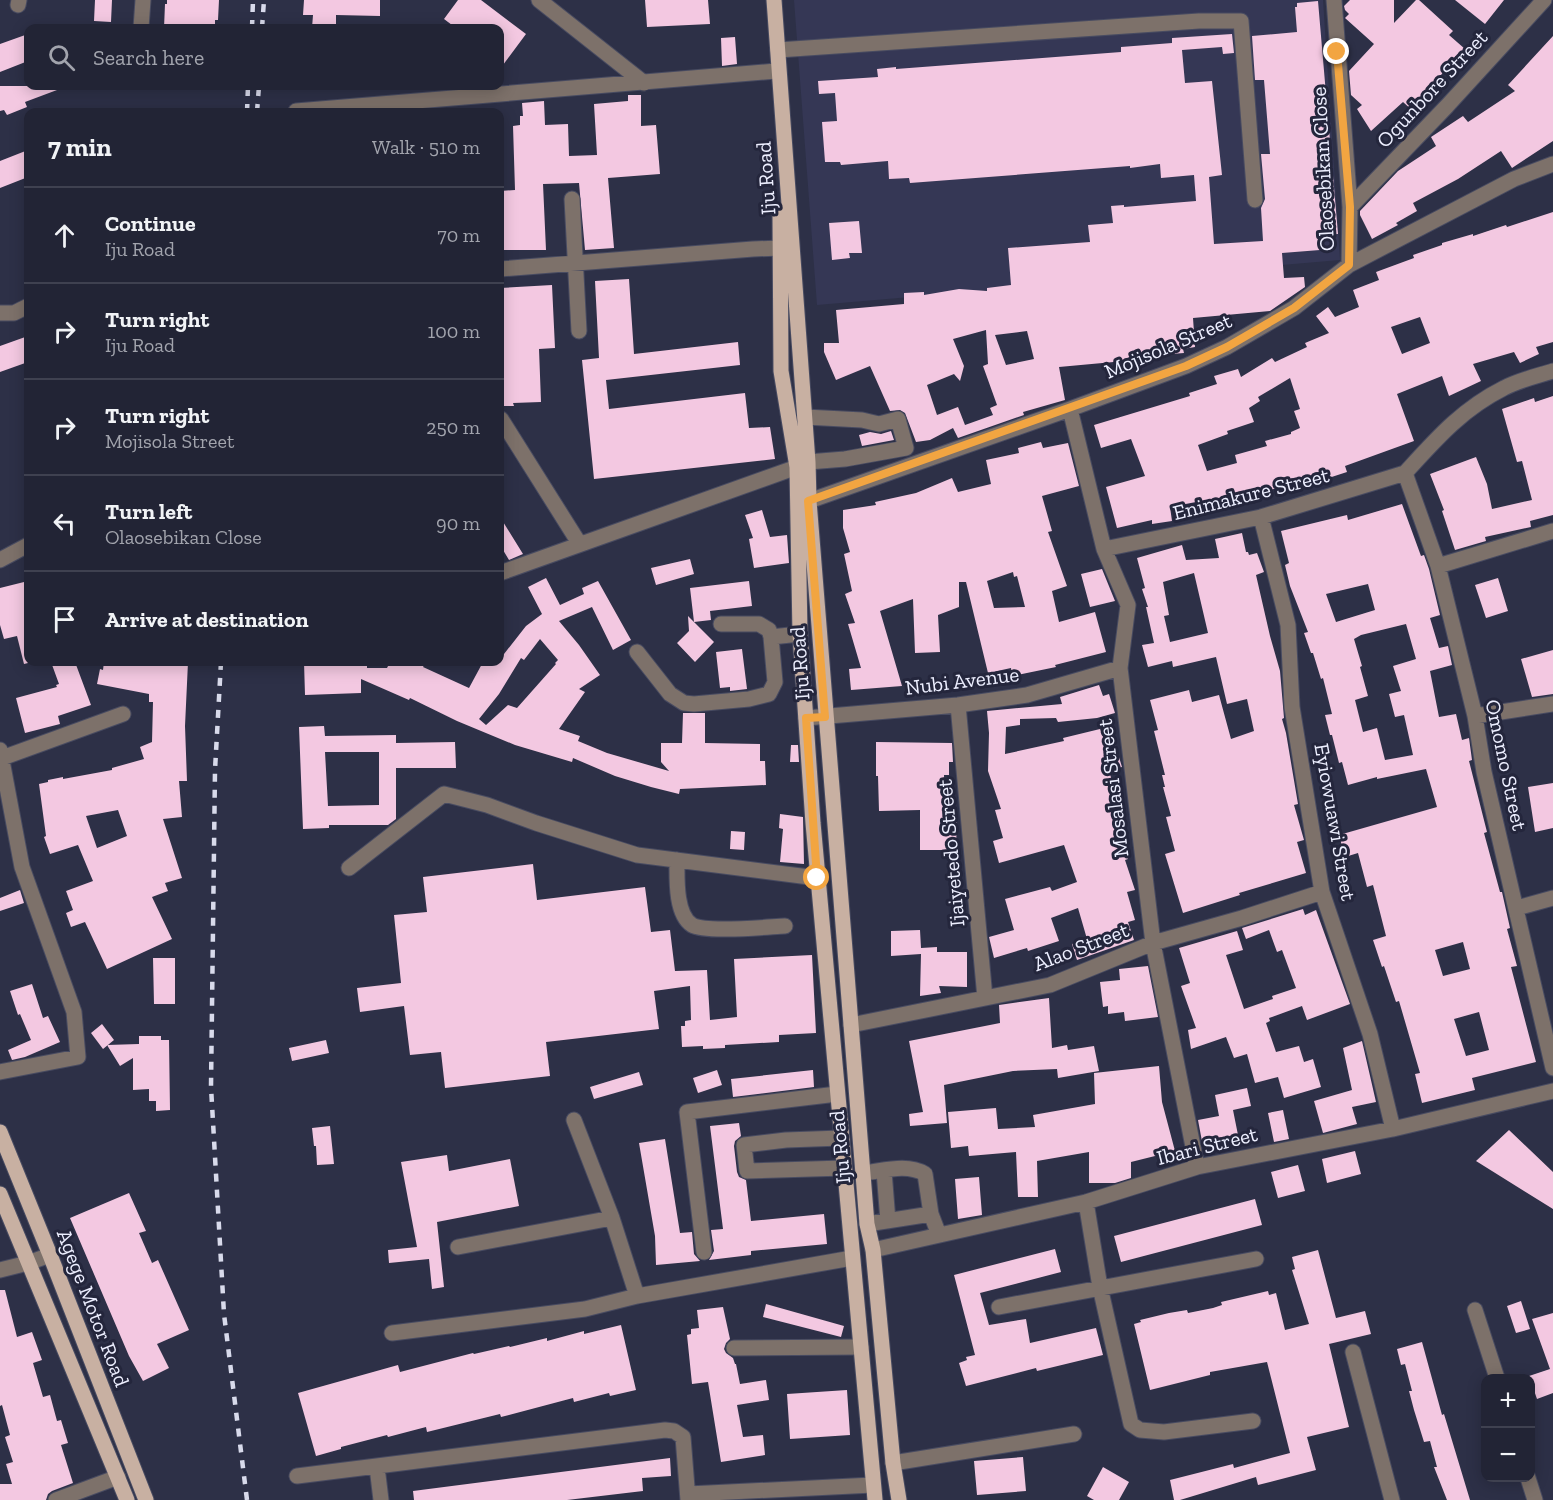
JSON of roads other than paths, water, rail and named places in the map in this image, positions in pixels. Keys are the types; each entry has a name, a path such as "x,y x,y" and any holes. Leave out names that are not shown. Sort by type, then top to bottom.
{"main road":[{"name":"Iju Road","path":"767,0 776,71 781,248 781,371 808,501 867,1224 873,1250 893,1462 899,1500"},
{"name":"Iju Road","path":"774,0 805,417 802,465 800,634 817,878 874,1493"},
{"name":"Agege Motor Road","path":"0,1131 146,1500"},
{"name":"Agege Motor Road","path":"0,1194 127,1500"}],"street":[{"path":"141,24 143,0"},
{"path":"539,0 644,83"},
{"name":"Olaosebikan Close","path":"1334,0 1350,207 1349,265"},
{"name":"Ogunbore Street","path":"1350,207 1544,0"},
{"path":"778,50 1198,21 1241,21 1255,200"},
{"path":"333,108 776,71"},
{"name":"Mojisola Street","path":"808,501 1186,366 1227,347 1294,308 1349,265 1514,179 1553,164"},
{"path":"572,199 579,331"},
{"path":"504,269 781,248"},
{"path":"0,313 14,314 24,308"},
{"path":"1406,473 1443,430 1477,403 1506,387 1553,371"},
{"name":"Mosalasi Street","path":"1070,409 1104,549 1128,605 1120,668 1153,943 1197,1167"},
{"path":"504,571 802,465 906,448 898,419 879,424 870,421 805,417"},
{"path":"504,423 579,543"},
{"name":"Enimakure Street","path":"1104,549 1261,517 1406,473"},
{"name":"Omomo Street","path":"1406,473 1438,566 1475,716 1484,772 1553,1068"},
{"name":"Eyiowuawi Street","path":"1261,517 1288,625 1292,707 1322,892 1370,1034 1393,1129"},
{"path":"1438,566 1553,531"},
{"path":"0,560 24,547"},
{"path":"638,652 665,688 680,701 694,704 765,696 774,687 771,637 766,627 759,624 721,624"},
{"path":"771,637 800,634"},
{"name":"Nubi Avenue","path":"806,718 958,705 1027,695 1120,668"},
{"path":"1475,716 1553,704"},
{"name":"Ijaiyetedo Street","path":"958,705 985,998"},
{"path":"0,1072 78,1058 74,1012 22,867 1,754 123,714"},
{"path":"349,868 444,794 487,805 638,855 817,878"},
{"path":"677,860 677,888 682,913 693,925 710,928 784,926"},
{"name":"Alao Street","path":"850,1025 1050,984 1153,943 1322,892"},
{"path":"1517,908 1553,898"},
{"name":"Ibari Street","path":"873,1250 1086,1202 1197,1167 1393,1129 1553,1091"},
{"path":"704,1252 687,1112 837,1094"},
{"path":"574,1120 612,1218 637,1296"},
{"path":"841,1138 786,1140 744,1145 747,1171 844,1168"},
{"path":"863,1173 916,1169 925,1174 931,1214 939,1235"},
{"path":"884,1171 888,1221"},
{"path":"1086,1202 1100,1287 1131,1424 1140,1430 1164,1432 1253,1421"},
{"path":"867,1224 931,1214"},
{"path":"458,1247 612,1218"},
{"path":"0,1270 28,1263 50,1254"},
{"path":"392,1333 585,1309 637,1296 852,1258"},
{"path":"999,1307 1256,1259"},
{"path":"1475,1310 1496,1374"},
{"path":"734,1348 861,1347"},
{"path":"1353,1352 1392,1500"},
{"path":"297,1476 665,1430 674,1431 683,1437 688,1497 874,1493"},
{"path":"893,1462 1074,1434"},
{"path":"377,1467 381,1500"},
{"path":"56,1500 118,1477"},
{"path":"1529,1482 1535,1500"}],"railway":[{"path":"252,24 253,0"},
{"path":"262,24 264,0"},
{"path":"247,108 248,90"},
{"path":"257,108 259,90"},
{"path":"221,666 215,770 211,1087 224,1314 247,1500"}]}
